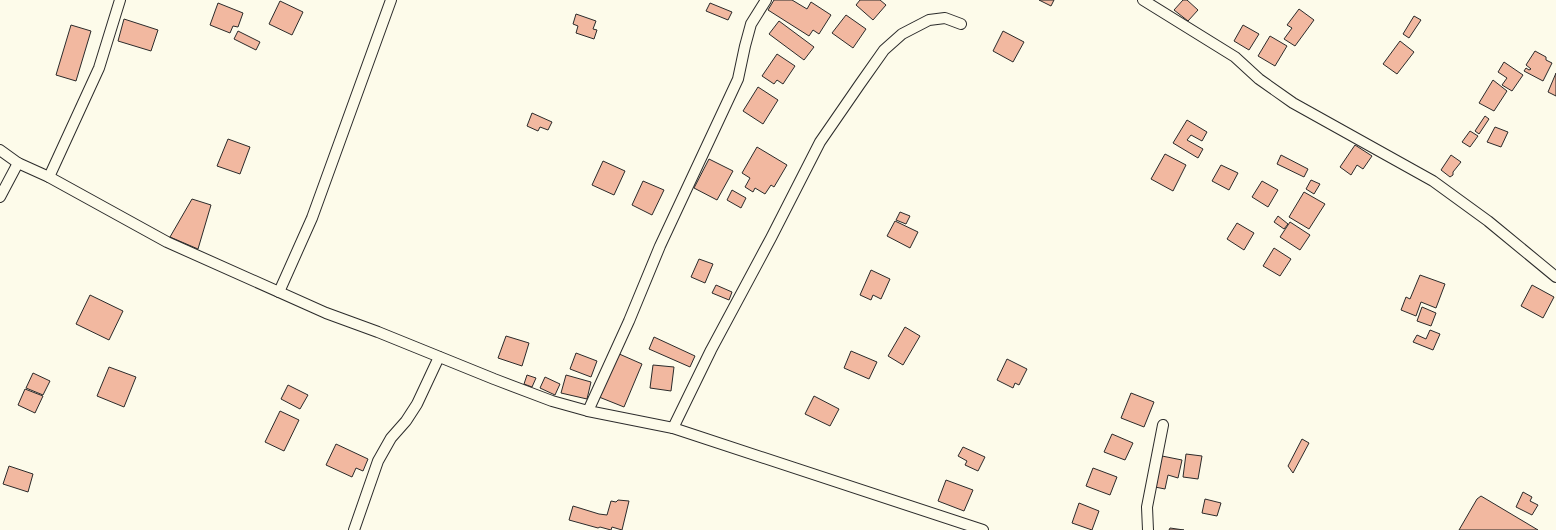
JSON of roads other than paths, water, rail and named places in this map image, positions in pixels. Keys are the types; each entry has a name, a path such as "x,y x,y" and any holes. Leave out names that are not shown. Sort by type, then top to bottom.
{"street":[{"path":"49,177 99,68 120,0"},
{"path":"278,292 312,218 391,0"},
{"path":"588,411 629,321 660,246 738,79 745,46 752,24 766,0"},
{"path":"1143,0 1235,57 1259,79 1293,103 1433,181 1488,221 1556,277"},
{"path":"673,428 711,350 820,142 884,50 902,34 929,20 945,18 961,24"},
{"path":"0,150 18,163 49,177 167,242 326,313 494,380 552,401 588,411 673,428 983,530"},
{"path":"0,197 18,163"},
{"path":"354,530 378,461 391,438 406,421 417,404 439,357"},
{"path":"1148,530 1147,507 1163,425"}]}
